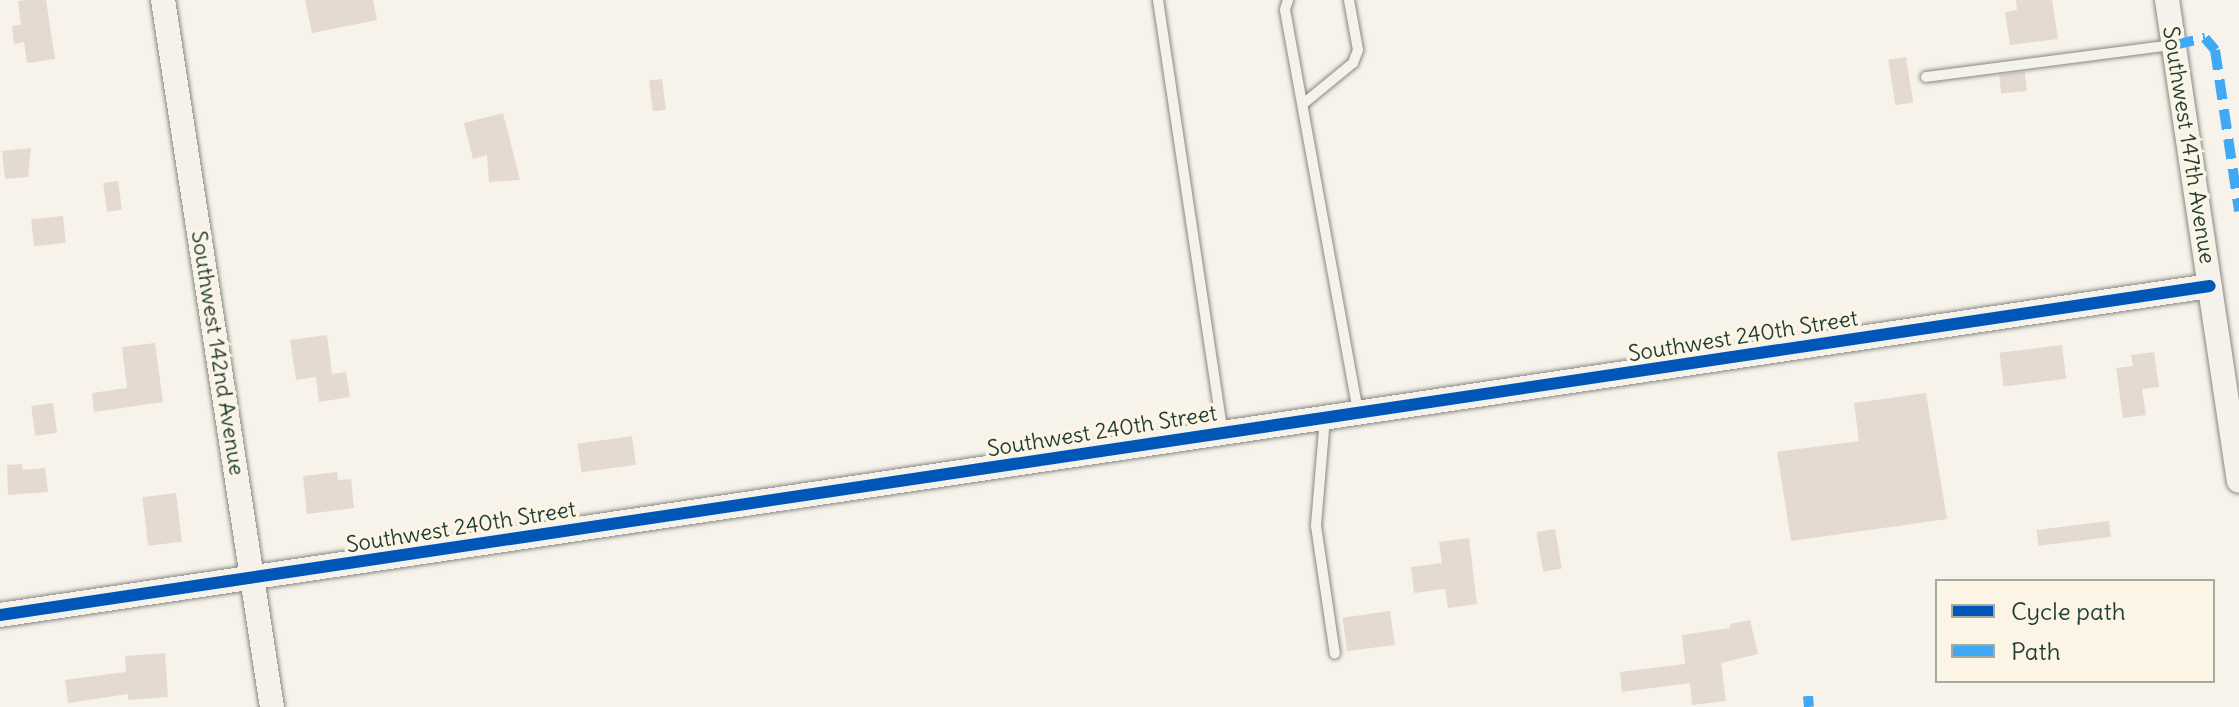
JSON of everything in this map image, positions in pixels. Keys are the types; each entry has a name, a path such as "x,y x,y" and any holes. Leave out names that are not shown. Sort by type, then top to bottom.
{"street":[{"name":"Southwest 142nd Avenue","path":"163,0 272,707"},
{"name":"Southwest 147th Avenue","path":"2167,0 2210,286 2233,396 2239,481"},
{"name":"Southwest 240th Street","path":"0,615 2210,286"}],"lane":[{"path":"1158,0 1223,434"},
{"path":"1288,0 1303,104 1358,413"},
{"path":"1303,104 1353,63 1358,50 1349,0"},
{"path":"1926,77 2174,45"},
{"path":"1325,418 1316,526 1335,654"}],"building":[{"path":"46,0 55,59 27,63 24,42 14,44 12,26 21,25 18,1"},
{"path":"305,0 373,0 377,20 312,33"},
{"path":"2016,0 2052,0 2058,39 2010,45 2005,12 2017,10"},
{"path":"1906,57 1913,102 1895,105 1888,60"},
{"path":"2025,72 2027,91 2001,94 1999,75"},
{"path":"662,79 666,110 653,111 649,81"},
{"path":"503,113 520,180 489,182 487,155 473,159 464,123"},
{"path":"31,148 28,177 5,179 2,151"},
{"path":"118,181 122,210 107,212 103,183"},
{"path":"63,216 66,243 34,246 31,219"},
{"path":"327,335 332,374 346,372 350,397 319,402 316,377 296,380 290,340"},
{"path":"155,343 163,402 94,412 92,393 127,388 122,347"},
{"path":"2062,345 2066,379 2004,386 1999,353"},
{"path":"2154,352 2159,387 2142,389 2146,415 2123,418 2116,368 2133,366 2131,355"},
{"path":"1926,393 1947,519 1791,541 1777,452 1859,441 1854,403"},
{"path":"53,403 57,433 35,436 31,406"},
{"path":"632,436 636,465 582,472 578,444"},
{"path":"22,464 23,470 45,468 48,492 8,495 7,465"},
{"path":"337,472 338,480 351,479 354,508 307,514 303,476"},
{"path":"176,493 182,542 148,546 142,497"},
{"path":"2109,521 2111,537 2038,546 2037,530"},
{"path":"1555,529 1562,568 1543,572 1536,532"},
{"path":"1469,538 1477,604 1448,608 1445,589 1414,593 1411,567 1442,563 1439,542"},
{"path":"1390,611 1395,645 1347,651 1342,618"},
{"path":"1750,620 1758,654 1721,663 1726,701 1692,705 1690,683 1622,692 1620,672 1685,664 1682,635 1730,628 1730,624"},
{"path":"165,653 168,697 128,700 128,694 68,703 65,680 126,672 125,656"}],"marked path":[{"path":"2174,45 2205,38 2215,50 2239,211"},
{"path":"1808,696 1809,707"}],"cycle path":[{"path":"0,615 2210,286"}]}
